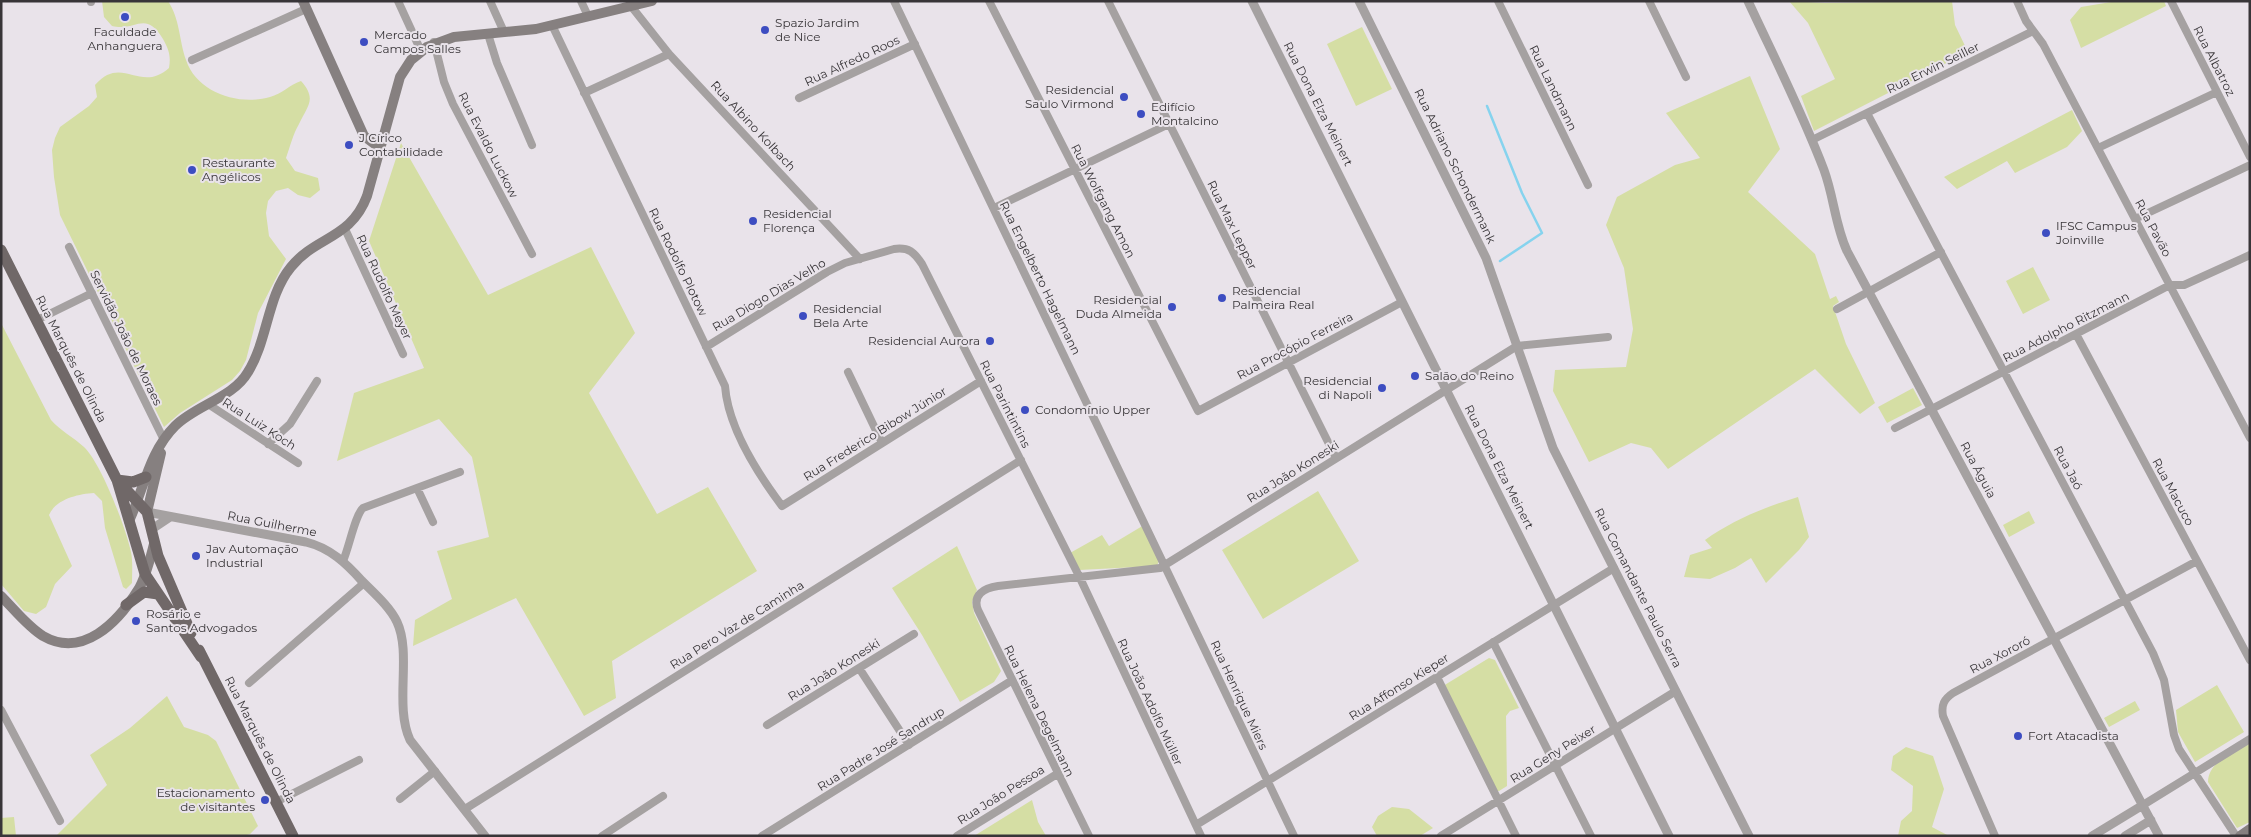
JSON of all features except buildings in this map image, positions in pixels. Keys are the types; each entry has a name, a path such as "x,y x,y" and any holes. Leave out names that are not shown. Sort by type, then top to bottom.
{"main road":[{"path":"129,521 138,502 146,477 164,440 185,418 233,388 247,374 255,360 280,284 289,269 304,254 345,229 364,204 400,77 411,60 434,42 449,38 552,26 652,1"},
{"path":"304,5 364,136 380,148"},
{"name":"Rua Marquês de Olinda","path":"1,250 117,480 145,574 202,657"},
{"path":"129,521 137,514 147,512 164,440"},
{"path":"117,480 133,482 146,477"},
{"name":"Rua Marquês de Olinda","path":"117,480 147,512 154,544 202,657 293,836"},
{"path":"126,606 137,576 137,552 144,553 154,544"},
{"path":"1,596 41,635 61,642 80,642 99,634 126,606 138,590 154,544"},
{"path":"126,606 144,592 158,594"},
{"path":"2238,836 2250,829"}],"street":[{"path":"398,1 421,51"},
{"path":"490,1 504,32"},
{"path":"582,1 588,16"},
{"name":"Rua Engelberto Hagelmann","path":"894,1 1165,564"},
{"name":"Rua Wolfgang Amon","path":"989,1 1198,411"},
{"name":"Rua Max Lepper","path":"1108,1 1336,458"},
{"name":"Rua Dona Elza Meinert","path":"1252,1 1670,836"},
{"name":"Rua Adriano Schondermank","path":"1359,1 1482,249 1517,346"},
{"name":"Rua Landmann","path":"1498,1 1588,185"},
{"path":"1649,1 1686,77"},
{"name":"Rua Águia","path":"1748,1 1812,140 1830,187 1842,241 2159,836"},
{"path":"2017,1 2022,14 2033,31"},
{"name":"Rua Albatroz","path":"2171,1 2250,157"},
{"path":"192,60 304,5"},
{"name":"Rua Albino Kolbach","path":"631,6 669,54 860,259"},
{"name":"Rua Rodolfo Plotow","path":"552,26 725,386 727,409 732,420 766,483 782,506"},
{"name":"Rua Erwin Seiller","path":"1812,140 2033,31"},
{"name":"Rua Pavão","path":"2033,31 2043,44 2250,438"},
{"path":"488,34 497,63 532,145"},
{"name":"Rua Evaldo Luckow","path":"434,42 448,93 532,254"},
{"name":"Rua Alfredo Roos","path":"799,98 915,44"},
{"path":"584,93 669,54"},
{"path":"2098,148 2217,92"},
{"name":"Rua Jaó","path":"1867,112 2159,666 2164,680 2176,742 2238,836"},
{"path":"994,208 1169,124"},
{"path":"2135,218 2250,165"},
{"name":"Rua Rudolfo Meyer","path":"345,229 403,354"},
{"name":"Servidão João de Moraes","path":"69,247 164,440"},
{"name":"Rua Diogo Dias Velho","path":"706,347 827,272 860,259 903,248"},
{"name":"Rua Parintintins","path":"903,248 912,251 922,264 1080,578"},
{"path":"1837,309 1941,252"},
{"name":"Rua Adolpho Ritzmann","path":"1895,428 2170,285 2184,285 2250,255"},
{"path":"37,320 92,293"},
{"name":"Rua Procópio Ferreira","path":"1198,411 1402,302"},
{"name":"Rua Macuco","path":"2076,334 2250,660"},
{"name":"Rua João Koneski","path":"979,594 984,590 998,586 1155,570 1517,346 1608,337"},
{"name":"Rua Comandante Paulo Serra","path":"1517,346 1553,448 1749,836"},
{"path":"848,372 882,443"},
{"path":"268,444 290,424 317,381"},
{"name":"Rua Frederico Bibow Júnior","path":"782,506 981,381"},
{"name":"Rua Luiz Koch","path":"208,404 298,463"},
{"name":"Rua Pero Vaz de Caminha","path":"465,809 1020,460"},
{"path":"343,561 350,546 359,511 368,505 460,472"},
{"path":"416,488 433,522"},
{"name":"Rua Guilherme","path":"147,512 306,542 325,548 343,561 391,612 400,629 405,724 410,740 485,836"},
{"path":"152,529 170,517"},
{"name":"Rua Xororó","path":"1995,836 1943,716 1942,705 1953,693 2197,561"},
{"name":"Rua Henrique Miers","path":"1165,564 1294,836"},
{"name":"Rua Affonso Kieper","path":"1196,825 1614,568"},
{"name":"Rua João Adolfo Müller","path":"1080,578 1201,836"},
{"path":"249,684 364,582"},
{"name":"Rua Helena Degelmann","path":"979,594 976,601 978,610 1011,681 1089,836"},
{"name":"Rua João Koneski","path":"767,725 914,634"},
{"path":"1493,642 1591,836"},
{"path":"859,668 908,745"},
{"path":"1437,677 1516,836"},
{"name":"Rua Padre José Sandrup","path":"762,836 1011,681"},
{"name":"Rua Geny Peixer","path":"1440,836 1676,691"},
{"path":"1,710 60,821"},
{"path":"2092,836 2250,739"},
{"path":"276,802 359,760"},
{"path":"400,798 435,771"},
{"name":"Rua João Pessoa","path":"957,836 1057,774"},
{"path":"602,836 663,796"},
{"path":"2125,836 2151,820"}],"green space":[{"path":"102,1 168,1 175,15 186,60 191,71 209,89 233,98 245,100 258,99 274,96 301,81 306,87 310,98 286,158 295,171 318,178 320,190 310,198 298,195 288,188 276,191 268,201 266,213 269,236 286,259 258,313 246,360 232,380 180,413 164,427 60,215 54,177 52,150 55,138 60,127 89,106 97,97 95,85 105,76 114,73 149,77 159,75 169,68 170,56 157,30 145,23 120,27 112,26 104,17"},
{"path":"1789,1 1825,3 1952,1 1955,25 1968,52 1814,131 1801,96 1835,79 1808,23"},
{"path":"2117,1 2164,1 2166,6 2081,48 2070,20 2081,7"},
{"path":"1362,27 1392,89 1356,106 1327,44"},
{"path":"1750,76 1780,149 1748,192 1815,254 1830,299 1836,296 1839,302 1833,306 1846,344 1875,403 1860,414 1815,369 1668,469 1651,448 1631,443 1589,462 1553,391 1555,370 1626,367 1633,329 1624,268 1606,225 1617,197 1675,165 1700,158 1666,113"},
{"path":"2072,110 2082,131 2067,147 2015,173 2007,161 1957,189 1944,177"},
{"path":"401,143 488,295 591,247 635,333 589,393 657,514 708,487 757,571 612,661 616,698 584,716 516,598 413,646 415,620 452,599 437,551 489,537 472,457 439,419 337,461 354,393 424,368 369,241"},
{"path":"2033,267 2050,300 2023,314 2006,281"},
{"path":"1,323 51,420 84,447 91,455 105,481 124,528 131,552 132,583 126,589 123,587 105,528 102,501 94,493 68,498 57,505 49,515 72,566 55,584 46,607 36,614 24,611 1,584"},
{"path":"1913,388 1922,405 1887,423 1878,407"},
{"path":"1318,491 1359,561 1263,619 1222,550"},
{"path":"1798,497 1809,537 1799,550 1766,583 1751,558 1735,568 1710,579 1684,577 1690,555 1712,548 1705,540 1727,526 1750,515"},
{"path":"2029,511 2035,523 2009,537 2003,525"},
{"path":"1144,525 1160,558 1157,566 1079,570 1070,553 1102,535 1109,546"},
{"path":"957,546 977,590 972,602 974,613 1001,671 994,682 960,702 922,635 892,588"},
{"path":"1489,658 1495,660 1519,708 1510,711 1506,716 1507,786 1499,791 1493,790 1443,686"},
{"path":"2217,685 2244,732 2195,762 2178,732 2176,710"},
{"path":"167,696 184,727 208,735 216,741 258,826 250,834 244,836 56,836 107,785 90,755 130,728"},
{"path":"2135,701 2140,710 2109,727 2104,718"},
{"path":"2250,742 2250,822 2237,828 2208,782 2209,775 2223,758"},
{"path":"1906,747 1933,756 1944,789 1932,827 1949,836 1898,836 1901,821 1912,811 1913,786 1891,770 1893,756"},
{"path":"1032,800 1038,822 1046,836 974,836"},
{"path":"1392,807 1409,809 1433,828 1420,836 1377,836 1372,827 1378,816"},
{"path":"14,817 16,836 1,836 1,818"}],"waterway":[{"path":"1487,106 1522,193 1542,233 1500,261"}],"place":[{"name":"Faculdade Anhanguera","path":"125,17"},
{"name":"Spazio Jardim de Nice","path":"765,30"},
{"name":"Mercado Campos Salles","path":"364,42"},
{"name":"Residencial Saulo Virmond","path":"1124,97"},
{"name":"Edifício Montalcino","path":"1141,114"},
{"name":"J Círico Contabilidade","path":"349,145"},
{"name":"Restaurante Angélicos","path":"192,170"},
{"name":"Residencial Florença","path":"753,221"},
{"name":"IFSC Campus Joinville","path":"2046,233"},
{"name":"Residencial Palmeira Real","path":"1222,298"},
{"name":"Residencial Duda Almeida","path":"1172,307"},
{"name":"Residencial Bela Arte","path":"803,316"},
{"name":"Residencial Aurora","path":"990,341"},
{"name":"Salão do Reino","path":"1415,376"},
{"name":"Residencial di Napoli","path":"1382,388"},
{"name":"Condomínio Upper","path":"1025,410"},
{"name":"Jav Automação Industrial","path":"196,556"},
{"name":"Rosário e Santos Advogados","path":"136,621"},
{"name":"Fort Atacadista","path":"2018,736"},
{"name":"Estacionamento de visitantes","path":"265,800"}]}
